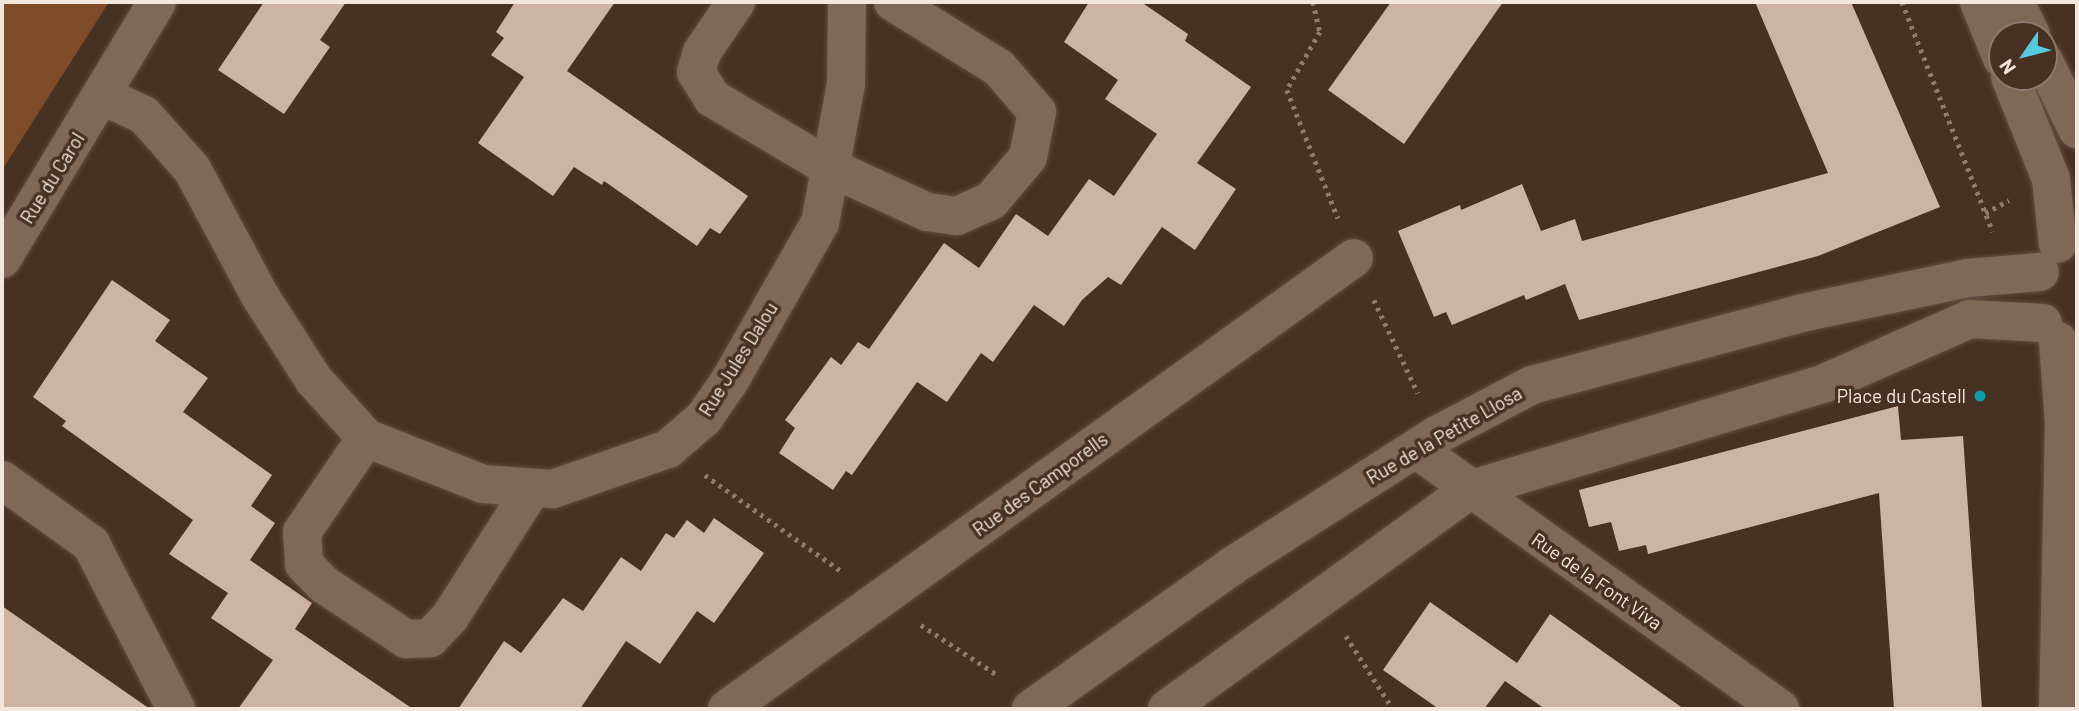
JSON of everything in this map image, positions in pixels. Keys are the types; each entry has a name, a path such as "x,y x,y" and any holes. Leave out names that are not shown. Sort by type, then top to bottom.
{"street":[{"name":"Rue du Carol","path":"2,259 103,96 157,2"},
{"path":"736,2 702,52 696,72 712,98 827,166 927,212 957,216 991,201 1028,157 1037,112 999,68 893,2"},
{"name":"Rue Jules Dalou","path":"103,96 144,115 192,169 260,296 314,380 366,438 483,484 531,490 553,489 668,449 704,418 820,223 827,166 835,148 846,84 847,2"},
{"path":"1979,2 1988,24"},
{"path":"2015,2 2024,21"},
{"path":"2058,90 2077,129"},
{"path":"2016,91 2051,178 2058,249 2036,289 2059,339 2064,422 2058,709"},
{"name":"Rue de la Petite Llosa","path":"1031,709 1232,566 1416,449 1532,384 1802,313 1968,278 2058,249"},
{"name":"Rue des Camporells","path":"727,709 1354,258"},
{"path":"1167,709 1469,490 1825,383 1970,319 2059,339"},
{"path":"366,438 302,532 304,564 323,584 406,639 430,638 450,617 531,490"},
{"name":"Rue de la Font Viva","path":"1416,449 1469,490 1780,709"},
{"path":"2,480 91,544 176,709"}],"path":[{"path":"1902,2 1993,233 1984,241"},
{"path":"1322,597 1393,709"}],"shaded area":[{"path":"2,2 109,2 2,170"}],"building":[{"path":"264,2 346,2 320,40 330,47 284,114 218,70"},
{"path":"515,2 615,2 567,71 748,196 720,234 710,228 697,246 604,181 602,185 574,167 553,196 478,143 524,77 491,55 504,38 496,32"},
{"path":"1089,2 1141,2 1188,34 1185,41 1251,87 1197,163 1236,189 1195,250 1162,227 1121,285 1108,277 1082,300 1064,326 1034,305 993,362 981,353 947,402 917,382 852,475 846,471 833,490 779,453 795,428 785,420 831,357 841,365 858,342 869,349 944,243 979,268 1016,214 1048,236 1089,179 1114,196 1157,134 1105,99 1118,80 1064,42"},
{"path":"1391,2 1503,2 1404,144 1328,90"},
{"path":"1755,2 1851,2 1940,207 1818,256 1579,320 1565,284 1526,300 1524,295 1452,325 1446,312 1434,317 1398,231 1460,205 1461,210 1522,184 1541,231 1575,219 1582,241 1828,173"},
{"path":"112,280 170,320 155,341 208,378 183,412 272,475 251,506 275,523 250,560 312,603 295,629 413,709 238,709 273,660 211,618 228,593 169,554 193,520 62,426 66,421 33,397"},
{"path":"1898,406 1901,440 1963,436 1982,709 1894,709 1879,493 1648,554 1646,545 1619,551 1611,522 1589,527 1579,490"},
{"path":"714,518 764,553 714,623 697,611 660,664 626,641 580,709 458,709 504,641 521,653 563,598 583,611 621,557 641,571 666,533 674,538 687,520 704,533"},
{"path":"1430,602 1517,663 1550,614 1684,709 1545,709 1505,681 1484,709 1439,709 1383,670"},
{"path":"2,606 150,709 2,709"}],"place":[{"name":"Place du Castell","path":"1980,396"}]}
